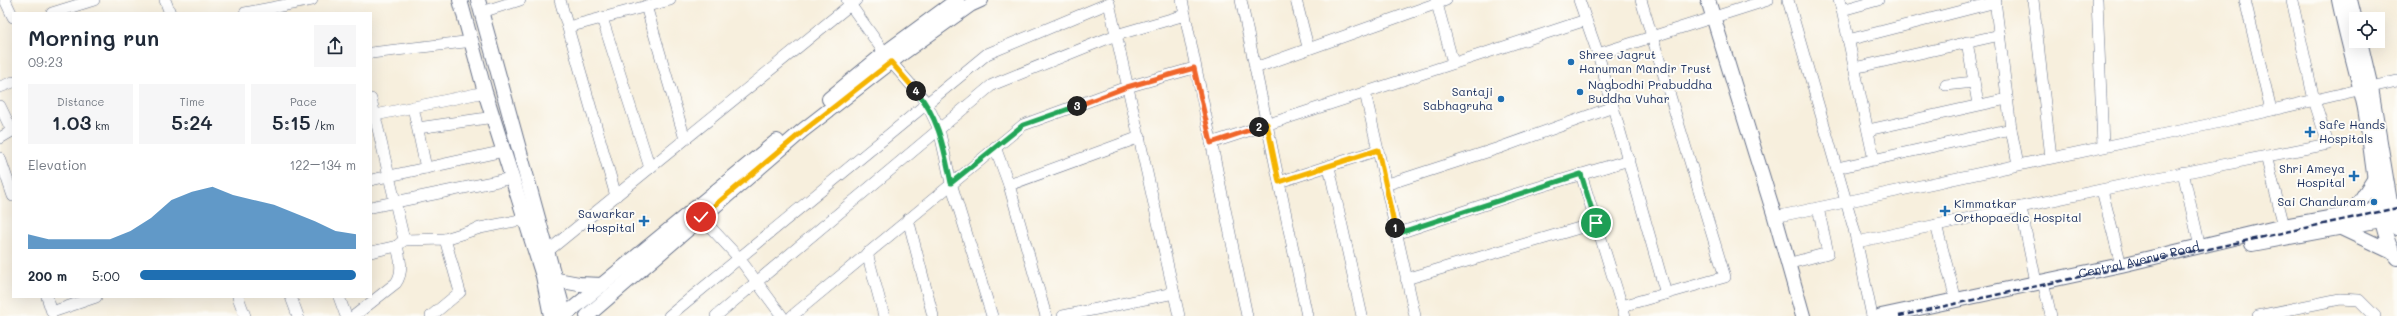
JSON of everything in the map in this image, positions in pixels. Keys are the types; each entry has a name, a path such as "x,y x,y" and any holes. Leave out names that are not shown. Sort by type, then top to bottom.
{"main road":[{"path":"460,0 473,41 485,92 543,276 562,316"},
{"path":"562,316 888,57 957,0"},
{"path":"587,316 888,57 970,5 981,0"},
{"path":"1700,0 1710,18 1775,217 1787,264 1803,316"},
{"path":"1708,0 1710,18 1794,316"},
{"path":"2339,0 2366,89 2384,162 2391,215 2394,255"},
{"path":"2350,0 2353,12"},
{"path":"465,18 480,6 557,280 562,316"},
{"path":"473,41 489,38"},
{"path":"2361,48 2375,178 2391,215"},
{"path":"2384,162 2397,172"},
{"path":"2351,215 2375,178"},
{"name":"Central Avenue Road","path":"1881,316 2040,284 2200,248 2284,226 2351,215 2391,215"},
{"path":"1917,316 2040,284 2339,227 2391,215"},
{"path":"2339,227 2394,255"},
{"path":"557,280 579,284 602,285"}],"street":[{"path":"5,0 12,15"},
{"path":"55,12 94,0"},
{"path":"165,0 170,12"},
{"path":"250,12 312,0"},
{"path":"480,6 520,0"},
{"path":"560,0 616,196"},
{"path":"568,27 670,0"},
{"path":"1182,0 1194,68 1247,316"},
{"path":"1241,0 1307,316"},
{"path":"1296,0 1308,47"},
{"path":"1579,0 1598,54 1666,294"},
{"path":"1581,174 1624,311 1666,294 1725,277 1641,0"},
{"path":"1598,54 1768,0"},
{"path":"1788,0 1847,202 1872,316"},
{"path":"1874,160 1840,5 1878,0"},
{"path":"2033,0 2051,157"},
{"path":"2245,0 2271,110"},
{"path":"1857,242 2183,172 2328,144 2314,100 2292,0"},
{"path":"1255,68 1308,47 1440,1 1453,63"},
{"path":"1848,40 1996,1 2011,129 2018,164"},
{"path":"2100,1 2103,146"},
{"path":"548,251 851,2 888,57 926,102 939,129 951,183 992,316"},
{"path":"669,316 926,102 987,54 1109,2 1179,316"},
{"path":"646,6 685,139"},
{"path":"716,316 992,85 1116,35 1185,15"},
{"path":"602,18 650,168"},
{"path":"1211,143 1586,20"},
{"path":"1854,68 2000,35"},
{"path":"372,54 473,41"},
{"path":"1968,42 1978,104"},
{"path":"792,316 1023,125 1127,87 1194,68"},
{"path":"1775,217 2271,110 2397,81"},
{"path":"0,87 12,82"},
{"path":"1946,85 1974,82"},
{"path":"354,316 396,283 400,276 400,243 394,201 388,176 375,140 373,115 485,92"},
{"path":"1365,92 1415,316"},
{"path":"1868,130 1978,104 2007,99"},
{"path":"0,106 12,130 0,138"},
{"path":"413,107 426,168"},
{"path":"1386,185 1499,148 1613,107"},
{"path":"418,128 494,117"},
{"path":"1837,168 2011,129"},
{"path":"1009,185 1140,137"},
{"path":"995,147 1009,185 1046,316"},
{"path":"1279,182 1378,150"},
{"path":"372,180 504,151"},
{"path":"2266,156 2284,226"},
{"path":"0,158 12,193"},
{"path":"1396,234 1629,160"},
{"path":"1328,167 1362,316"},
{"path":"2183,172 2200,248"},
{"path":"372,207 512,178"},
{"path":"2102,190 2120,265"},
{"path":"1787,264 1828,253 1818,208"},
{"path":"2021,208 2040,284 2051,316"},
{"path":"701,217 739,258 782,316"},
{"path":"372,252 400,243 445,238 480,228 525,219"},
{"path":"908,219 933,316"},
{"path":"1406,279 1596,223"},
{"path":"1936,225 1956,300"},
{"path":"431,316 460,292 445,238"},
{"path":"868,253 884,316"},
{"path":"1063,316 1174,292"},
{"path":"47,298 51,315 94,298"},
{"path":"238,298 245,316"},
{"path":"291,298 298,316"},
{"path":"339,298 346,316"},
{"path":"2258,316 2340,299 2359,300 2375,316"}],"railway":[{"path":"1899,316 2397,208"}],"place":[{"name":"Shree Jagrut Hanuman Mandir Trust","path":"1571,62"},
{"name":"Nagbodhi Prabuddha Buddha Vuhar","path":"1580,92"},
{"name":"Santaji Sabhagruha","path":"1501,99"},
{"name":"Safe Hands Hospitals","path":"2310,132"},
{"name":"Shri Ameya Hospital","path":"2354,176"},
{"name":"Sai Chanduram","path":"2374,202"},
{"name":"Kimmatkar Orthopaedic Hospital","path":"1945,211"},
{"name":"Sawarkar Hospital","path":"644,221"}],"route":[{"path":"701,217 802,132 891,62 926,102 939,129 951,183 1023,125 1127,87 1194,68 1211,143 1267,124 1279,182 1378,150 1396,234 1581,174 1596,223"}]}
